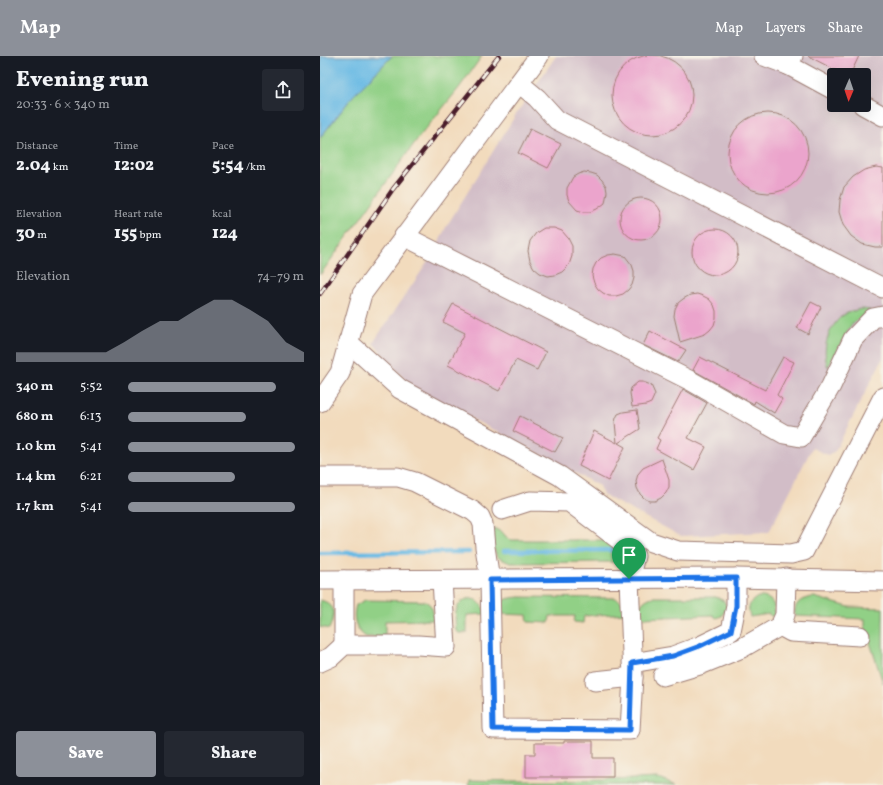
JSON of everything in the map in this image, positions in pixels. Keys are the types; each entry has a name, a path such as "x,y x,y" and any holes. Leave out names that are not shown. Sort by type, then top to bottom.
{"street":[{"path":"320,402 340,373 362,294 540,56"},
{"path":"764,56 791,61 827,85"},
{"path":"519,83 537,98 557,120 883,288"},
{"path":"871,109 883,116"},
{"path":"404,236 691,381 784,434 801,437 831,386 853,339 873,318 883,316"},
{"path":"348,342 400,389 560,476 651,542 678,551 791,554 804,551 883,397"},
{"path":"320,477 398,477 415,482 473,511 480,517 483,524 490,580 493,729 630,730 632,670 629,579 635,556 631,549 568,502 530,501 502,510"},
{"path":"595,681 673,656 700,646 731,631 736,606 736,578"},
{"path":"663,676 700,665 742,648 780,626 785,615 786,578"},
{"path":"320,580 786,578 883,581"},
{"path":"320,593 323,593 344,580"},
{"path":"344,580 344,645"},
{"path":"324,660 344,645 446,647 442,580"},
{"path":"780,626 791,632 860,636"}],"shaded area":[{"path":"556,56 883,56 883,358 835,451 828,455 812,448 769,532 681,536 603,495 599,486 411,387 373,343 435,251 446,227 515,116"}],"green space":[{"path":"392,56 482,56 459,88 416,141 320,275 320,138 353,96"},
{"path":"862,309 870,310 851,325 828,367 825,354 827,340 833,327 842,316 852,311"},
{"path":"494,528 503,533 509,540 608,540 621,545 622,555 614,562 510,563 497,557 493,547"},
{"path":"520,597 615,598 621,601 626,613 584,616 583,623 574,622 575,616 550,616 549,623 528,622 527,615 498,614 500,605 504,600"},
{"path":"652,597 716,597 724,601 727,607 722,616 716,618 713,615 643,618 641,614 638,613 642,603"},
{"path":"758,597 769,599 773,603 775,613 772,617 769,614 750,617 750,605"},
{"path":"814,597 849,607 883,608 883,683 865,627 865,619 795,616 795,608 799,602"},
{"path":"467,599 477,600 486,614 467,615 467,633 459,633 456,631 456,612 459,604"},
{"path":"320,600 329,604 333,611 333,620 329,629 322,627 320,628"},
{"path":"365,600 424,601 431,606 434,620 385,621 385,637 366,637 359,631 355,623 354,614 356,605"},
{"path":"658,778 677,785 468,785 469,780 563,781"}],"water":[{"path":"320,56 392,56 353,96 320,138"}],"building":[{"path":"652,55 667,58 680,67 689,80 692,95 689,110 680,123 667,132 652,135 637,132 624,123 615,110 612,95 615,80 624,67 637,58"},
{"path":"808,56 859,56 853,68 831,68"},
{"path":"768,113 783,116 796,125 805,138 808,153 805,168 796,181 783,190 768,193 753,190 740,181 731,168 728,153 731,138 740,125 753,116"},
{"path":"530,129 561,144 548,168 518,153"},
{"path":"876,167 883,168 883,247 862,244 851,236 843,225 839,212 840,200 844,187 853,177 864,170"},
{"path":"584,172 597,175 606,186 607,192 605,203 590,212 577,210 569,201 567,195 567,188 573,177"},
{"path":"637,198 645,198 656,204 662,215 662,223 656,234 645,240 637,240 626,234 620,223 620,215 626,204"},
{"path":"544,228 554,228 562,231 572,246 572,256 569,265 562,272 555,275 548,276 540,273 534,268 530,261 528,251 530,241 536,233"},
{"path":"720,229 732,235 737,243 737,261 732,269 724,274 710,275 698,269 693,261 692,247 698,235 706,230"},
{"path":"615,254 625,256 632,265 634,278 632,285 623,294 609,296 598,289 594,283 592,276 593,269 601,258"},
{"path":"697,294 709,299 714,305 716,318 714,325 705,334 680,342 674,316 675,309 678,303 683,299 690,295"},
{"path":"811,302 821,307 808,334 797,328"},
{"path":"453,304 546,352 537,370 516,360 499,391 448,365 465,333 443,322"},
{"path":"650,331 686,350 678,362 643,345"},
{"path":"700,357 765,390 783,357 794,362 777,395 782,399 774,413 755,401 754,404 693,370"},
{"path":"638,382 651,385 655,394 651,403 632,407 630,393 631,388"},
{"path":"683,389 707,403 688,438 706,447 694,470 656,449 660,440 657,438"},
{"path":"637,410 640,429 618,443 625,447 608,481 579,466 594,431 617,443 615,422 618,414"},
{"path":"520,416 563,438 555,452 513,431"},
{"path":"662,459 669,480 669,487 661,498 655,501 649,501 640,494 637,488 636,481 638,474 643,468"},
{"path":"564,741 593,741 593,758 613,758 613,777 526,777 526,754 535,754 535,743 564,743"}],"waterway":[{"path":"504,551 622,550"},
{"path":"320,553 469,552"}],"railway":[{"path":"320,294 393,189 499,56"}],"route":[{"path":"736,578 736,606 731,631 700,646 673,656 632,663 633,677 630,730 493,729 490,580 629,579 736,578"}]}
